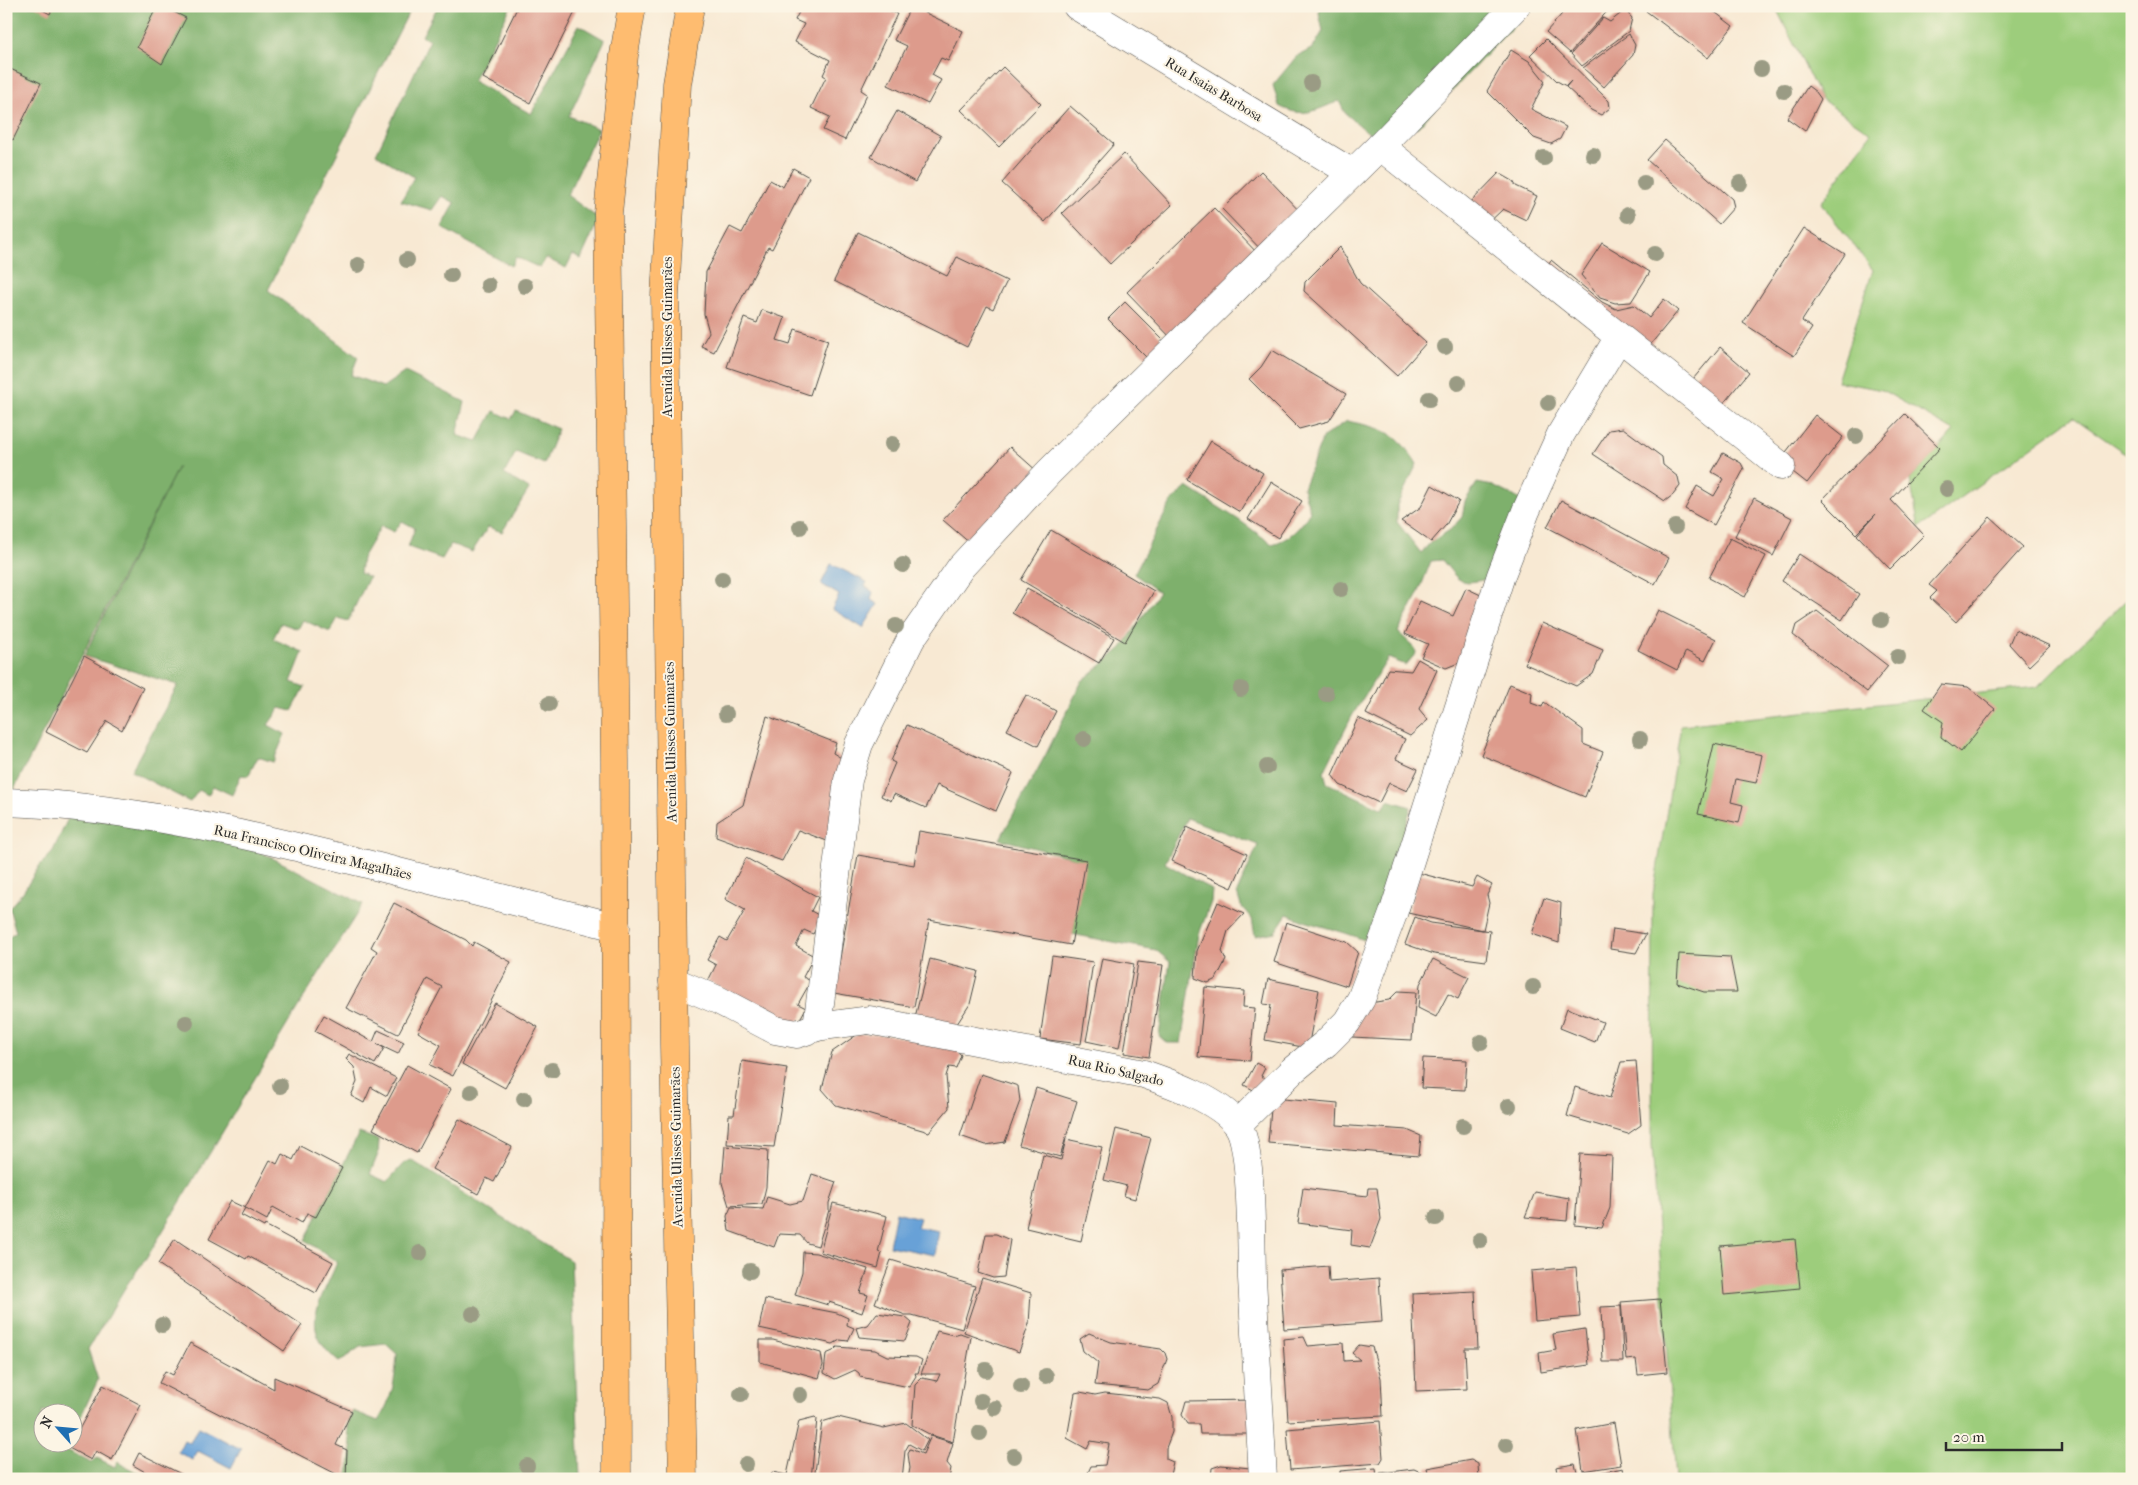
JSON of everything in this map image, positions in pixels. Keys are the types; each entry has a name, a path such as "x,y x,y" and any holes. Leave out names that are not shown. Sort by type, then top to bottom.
{"main road":[{"path":"617,1479 616,927 608,213 624,55 632,6"},
{"name":"Avenida Ulisses Guimarães","path":"682,1479 673,981 665,296 677,84 690,6"}],"street":[{"name":"Rua Isaias Barbosa","path":"1077,6 1352,173"},
{"path":"817,1027 848,780 859,744 911,639 961,567 1049,472 1380,146 1516,6"},
{"path":"1380,146 1781,466"},
{"path":"1263,1479 1249,1186 1242,1136 1238,1124 1293,1070 1326,1043 1347,1022 1361,999 1393,914 1502,575 1526,511 1562,434 1619,337"},
{"name":"Rua Francisco Oliveira Magalhães","path":"6,802 44,803 165,818 272,841 616,927"},
{"name":"Rua Rio Salgado","path":"673,981 718,1000 775,1030 797,1034 817,1027 869,1020 1144,1074 1172,1084 1217,1106 1238,1124"}],"green space":[{"path":"6,6 412,6 268,290 358,357 351,375 383,387 405,372 465,402 457,435 477,442 494,411 511,419 516,411 558,429 544,464 516,452 504,474 529,489 502,532 488,527 472,552 451,544 442,559 408,547 415,528 402,521 394,532 381,526 362,558 360,573 369,577 348,621 338,618 330,632 303,620 298,629 281,623 273,639 303,652 291,682 305,687 292,711 280,708 268,725 285,734 273,762 258,757 248,776 241,775 232,795 213,786 208,795 199,790 190,802 131,771 178,685 84,656 178,467 6,805"},
{"path":"438,6 511,6 473,81 531,114 579,25 605,40 569,116 599,129 567,195 599,219 581,259 573,254 566,268 546,258 540,268 516,257 511,266 442,228 455,203 442,196 432,210 401,201 414,177 376,154 430,40 422,36"},
{"path":"1321,6 1532,6 1418,127 1371,135 1345,113 1339,101 1302,113 1279,106 1273,85 1296,57 1313,48 1323,31 1319,13"},
{"path":"1775,6 2132,6 2132,458 2073,417 1919,528 1910,480 1954,431 1882,390 1837,381 1873,270 1821,203 1871,133 1821,99"},
{"path":"1347,421 1370,426 1388,433 1403,444 1417,464 1397,505 1397,522 1421,553 1431,542 1450,530 1462,517 1465,501 1477,483 1493,486 1521,500 1488,579 1465,582 1457,578 1442,560 1431,561 1418,594 1398,632 1415,648 1416,653 1406,665 1388,658 1352,716 1324,772 1327,783 1383,809 1388,800 1411,807 1384,901 1364,940 1306,922 1287,914 1275,932 1255,936 1252,919 1241,906 1237,893 1258,845 1187,818 1165,863 1212,890 1211,902 1199,934 1181,1043 1167,1043 1159,1036 1170,962 1156,950 1071,934 1085,861 1000,839 1046,754 1082,681 1122,648 1159,592 1134,574 1171,502 1187,487 1239,520 1272,544 1278,542 1295,532 1304,522 1310,511 1303,488 1323,437"},
{"path":"2132,594 2132,1479 1676,1479 1652,1145 1653,894 1681,725 2038,687"},
{"path":"70,814 241,842 363,904 301,1002 149,1254 128,1283 88,1349 98,1380 82,1414 82,1402 32,1402 32,1452 71,1452 91,1463 97,1458 115,1467 117,1462 142,1475 140,1479 6,1479 6,938 16,932 9,908 23,892 40,865 52,853"},
{"path":"359,1133 379,1140 378,1154 370,1174 387,1182 403,1164 411,1160 571,1261 580,1479 346,1479 351,1454 348,1429 350,1416 353,1411 378,1421 392,1389 397,1354 386,1344 360,1347 339,1362 326,1349 318,1337 316,1314 337,1262 305,1240"}],"water":[{"path":"831,564 867,582 865,586 873,592 871,600 878,604 863,628 832,609 839,595 821,584"},
{"path":"896,1212 920,1218 917,1227 939,1231 935,1255 889,1246"},
{"path":"198,1427 241,1449 231,1468 198,1451 192,1460 178,1452 184,1440 190,1443"}],"building":[{"path":"35,6 54,6 50,14"},
{"path":"157,6 162,6 186,18 162,64 137,47"},
{"path":"518,6 578,6 530,103 483,78"},
{"path":"802,6 880,6 897,14 861,90 867,94 845,140 823,130 830,117 811,108 826,77 823,75 830,60 795,42 804,24 795,20"},
{"path":"911,6 963,31 948,61 941,58 932,75 941,80 928,104 888,85 907,46 894,40"},
{"path":"1569,6 1612,6 1570,53 1546,32"},
{"path":"1650,6 1707,6 1733,26 1708,58 1646,11"},
{"path":"1625,10 1632,18 1629,31 1582,66 1571,54 1603,18 1610,22"},
{"path":"1629,34 1635,45 1633,55 1604,87 1583,68"},
{"path":"1546,39 1609,101 1610,108 1601,115 1591,110 1566,87 1571,81 1566,86 1557,81 1530,55"},
{"path":"1511,50 1529,61 1545,81 1531,109 1566,127 1560,139 1551,144 1534,138 1487,91"},
{"path":"6,67 41,83 13,140 6,137"},
{"path":"1003,67 1041,104 999,147 961,110"},
{"path":"1808,86 1821,99 1805,131 1787,118"},
{"path":"1070,106 1114,144 1045,222 1002,183"},
{"path":"897,111 941,136 915,182 871,157"},
{"path":"1665,140 1732,199 1734,207 1719,224 1647,160"},
{"path":"1124,154 1172,205 1110,264 1062,213"},
{"path":"793,168 809,177 772,249 768,247 714,352 701,346 709,332 704,314 706,272 730,227 742,233 770,180 783,187"},
{"path":"1261,171 1305,217 1266,255 1222,209"},
{"path":"1499,173 1513,181 1516,186 1537,196 1526,220 1503,209 1483,228 1464,209"},
{"path":"1214,208 1261,257 1174,341 1127,292"},
{"path":"1804,228 1845,254 1802,321 1812,328 1794,356 1743,323"},
{"path":"858,232 947,276 957,257 1007,281 993,309 987,306 967,347 834,281"},
{"path":"1602,243 1650,272 1631,302 1615,303 1600,298 1581,275"},
{"path":"1340,247 1360,283 1426,343 1397,376 1304,291 1305,282"},
{"path":"1551,260 1602,302 1616,309 1634,305 1649,318 1664,299 1678,311 1646,350 1544,270"},
{"path":"1125,302 1171,348 1154,365 1108,319"},
{"path":"762,310 785,318 777,340 790,344 795,329 828,340 810,395 727,367 744,318 757,323"},
{"path":"1720,347 1749,372 1718,410 1688,385"},
{"path":"1272,350 1346,394 1329,421 1299,429 1249,379 1261,367"},
{"path":"1905,414 1940,448 1891,500 1924,535 1890,569 1857,535 1876,514 1856,534 1822,500"},
{"path":"1815,415 1843,437 1807,483 1779,461"},
{"path":"1623,428 1662,457 1663,465 1678,477 1680,486 1665,501 1593,454 1609,430"},
{"path":"1211,441 1263,473 1240,512 1187,480"},
{"path":"1010,447 1038,472 972,545 943,520"},
{"path":"1723,453 1741,463 1744,469 1714,525 1685,509 1697,486 1714,496 1724,479 1712,472"},
{"path":"1271,482 1302,501 1278,538 1248,519"},
{"path":"1432,485 1459,501 1446,525 1431,542 1401,521 1421,507"},
{"path":"1754,498 1792,518 1773,556 1735,536"},
{"path":"1561,500 1669,558 1655,584 1547,527"},
{"path":"1990,517 2023,547 1956,622 1930,598 1937,591 1929,585"},
{"path":"1051,530 1154,591 1125,642 1021,580"},
{"path":"1730,538 1766,556 1745,597 1709,578"},
{"path":"1799,554 1859,594 1842,620 1782,581"},
{"path":"1027,588 1114,638 1099,663 1012,613"},
{"path":"1466,588 1485,597 1461,662 1446,668 1421,657 1428,644 1405,634 1420,601 1453,616"},
{"path":"1658,610 1716,639 1705,661 1686,651 1677,670 1638,650"},
{"path":"1817,611 1888,666 1867,692 1793,635 1796,625"},
{"path":"1542,623 1603,650 1593,674 1576,686 1525,664"},
{"path":"2015,630 2050,646 2029,666 2009,644"},
{"path":"84,656 143,688 122,730 107,721 87,753 46,732"},
{"path":"1418,659 1437,670 1419,709 1428,720 1410,736 1366,714 1388,669 1411,671"},
{"path":"1510,684 1532,693 1531,703 1542,707 1544,702 1583,730 1583,744 1603,752 1585,797 1481,755"},
{"path":"1941,684 1968,687 1995,709 1961,752 1941,737 1943,722 1924,709"},
{"path":"1026,695 1056,711 1038,746 1007,730"},
{"path":"767,716 836,743 833,753 843,759 827,841 798,830 782,861 716,837 717,822 743,805"},
{"path":"1358,718 1405,739 1396,759 1418,769 1407,791 1389,783 1379,803 1340,785 1332,775"},
{"path":"907,725 1013,773 996,811 937,785 926,808 894,794 891,801 881,796 895,763 891,761"},
{"path":"1714,744 1762,755 1756,783 1736,779 1731,802 1743,805 1739,823 1698,814"},
{"path":"1187,827 1247,854 1232,888 1172,861"},
{"path":"919,831 1086,860 1071,945 929,920 914,1007 834,993 858,855 914,865"},
{"path":"746,858 818,897 811,911 822,917 813,934 804,930 796,946 814,956 803,977 811,981 798,1004 806,1008 795,1028 708,981 716,965 707,960 720,937 727,941 745,910 725,899"},
{"path":"1419,873 1472,887 1477,877 1492,885 1487,895 1489,903 1483,930 1408,913"},
{"path":"1544,898 1561,903 1559,943 1532,934"},
{"path":"1218,902 1244,914 1228,931 1222,951 1226,960 1216,979 1208,983 1195,978 1197,951"},
{"path":"394,903 466,940 472,946 474,942 511,962 453,1076 430,1065 441,1045 418,1032 442,987 427,979 398,1034 346,1008 377,951 371,947"},
{"path":"1415,917 1431,923 1490,931 1486,961 1434,954 1405,944"},
{"path":"1286,922 1347,942 1358,952 1347,986 1274,962"},
{"path":"1613,929 1646,934 1636,953 1610,949"},
{"path":"1679,954 1730,957 1737,992 1704,992 1677,983"},
{"path":"1052,956 1093,962 1081,1044 1040,1039"},
{"path":"1102,958 1134,964 1119,1048 1086,1041"},
{"path":"930,959 978,971 970,1004 955,1027 915,1017"},
{"path":"1433,959 1469,977 1458,999 1448,994 1436,1017 1418,1008 1420,984"},
{"path":"1138,962 1163,965 1149,1057 1124,1053"},
{"path":"1268,979 1319,990 1308,1048 1265,1040 1271,1005 1263,1004"},
{"path":"1205,987 1244,991 1243,1007 1255,1008 1250,1061 1198,1057"},
{"path":"1398,991 1416,992 1412,1040 1352,1037 1353,1019 1363,1004 1389,1000"},
{"path":"495,1003 538,1027 505,1088 462,1064"},
{"path":"1567,1008 1603,1022 1595,1042 1560,1028"},
{"path":"324,1015 373,1042 378,1030 404,1042 398,1054 377,1044 384,1048 375,1064 315,1031"},
{"path":"858,1034 888,1035 954,1047 961,1055 956,1068 949,1067 946,1076 949,1108 929,1132 836,1105 822,1089 832,1052"},
{"path":"349,1054 396,1078 387,1096 371,1087 364,1103 351,1096 357,1082 354,1067 346,1059"},
{"path":"1423,1058 1467,1060 1465,1090 1421,1088"},
{"path":"742,1061 787,1068 774,1147 727,1144 729,1115 734,1115"},
{"path":"1636,1061 1641,1125 1628,1134 1567,1116 1575,1087 1610,1098 1621,1062"},
{"path":"1256,1063 1265,1068 1261,1076 1272,1082 1259,1093 1244,1085"},
{"path":"407,1065 451,1089 417,1153 373,1129"},
{"path":"981,1074 1018,1086 1020,1101 1005,1142 986,1145 960,1136"},
{"path":"1036,1088 1077,1101 1060,1157 1019,1145"},
{"path":"1272,1098 1338,1104 1337,1125 1407,1130 1421,1136 1419,1156 1268,1143"},
{"path":"459,1119 512,1147 494,1182 486,1178 478,1194 432,1169"},
{"path":"1116,1129 1151,1138 1135,1199 1124,1196 1127,1186 1104,1180"},
{"path":"1066,1139 1102,1147 1081,1241 1026,1228 1043,1155 1061,1160"},
{"path":"300,1146 342,1168 316,1217 307,1213 302,1223 273,1207 267,1220 245,1208 270,1160 277,1164 282,1154 293,1160"},
{"path":"725,1146 768,1150 766,1187 762,1204 729,1206 722,1183"},
{"path":"1580,1154 1612,1156 1610,1208 1602,1228 1575,1225"},
{"path":"812,1174 836,1182 818,1246 807,1243 800,1235 779,1234 774,1247 729,1231 727,1216 731,1207 763,1209 767,1197 790,1204 803,1201"},
{"path":"1303,1188 1367,1196 1368,1188 1377,1188 1381,1219 1370,1248 1351,1245 1352,1230 1298,1223"},
{"path":"1535,1192 1569,1198 1567,1221 1525,1217"},
{"path":"230,1201 245,1208 241,1215 264,1227 265,1225 333,1262 316,1293 248,1256 246,1259 209,1239"},
{"path":"833,1203 887,1216 878,1252 882,1253 878,1268 820,1252"},
{"path":"986,1234 996,1234 1010,1240 1004,1277 993,1278 978,1273"},
{"path":"175,1239 302,1325 284,1351 158,1264"},
{"path":"1795,1239 1800,1288 1724,1295 1720,1246"},
{"path":"803,1252 816,1253 868,1269 860,1293 868,1295 862,1313 829,1302 828,1305 795,1295 802,1272"},
{"path":"891,1260 975,1286 962,1329 912,1315 905,1315 875,1303"},
{"path":"1328,1266 1329,1282 1379,1278 1382,1322 1284,1329 1280,1270"},
{"path":"1576,1267 1580,1317 1535,1321 1531,1271"},
{"path":"982,1278 1031,1293 1029,1324 1019,1352 964,1332"},
{"path":"1475,1291 1478,1348 1465,1348 1467,1389 1416,1391 1412,1294"},
{"path":"765,1299 837,1313 848,1318 847,1325 854,1328 848,1341 840,1340 833,1344 759,1328"},
{"path":"1660,1299 1667,1372 1638,1375 1636,1359 1626,1360 1621,1302"},
{"path":"1621,1306 1623,1362 1603,1362 1601,1307"},
{"path":"877,1313 905,1317 912,1323 905,1341 859,1337 856,1328 868,1325"},
{"path":"1585,1329 1589,1365 1541,1372 1539,1353 1556,1350 1553,1334"},
{"path":"937,1331 953,1335 960,1333 971,1337 953,1442 931,1435 912,1425 915,1385 922,1378 937,1381 940,1374 921,1374"},
{"path":"1089,1333 1111,1342 1161,1349 1167,1359 1158,1384 1148,1390 1095,1385 1098,1363 1083,1351 1080,1339"},
{"path":"1304,1337 1308,1346 1343,1343 1344,1361 1360,1360 1352,1353 1359,1345 1372,1347 1381,1378 1383,1416 1288,1421 1283,1339"},
{"path":"760,1340 773,1340 821,1353 823,1365 819,1378 760,1362"},
{"path":"190,1343 274,1389 274,1377 352,1411 336,1445 347,1450 346,1479 159,1383 165,1371 173,1375"},
{"path":"837,1347 875,1350 887,1356 916,1357 922,1360 918,1373 915,1373 916,1376 909,1387 860,1377 859,1373 855,1370 835,1379 824,1373 826,1354"},
{"path":"103,1385 141,1405 112,1460 96,1451 91,1460 76,1452 82,1452 82,1424"},
{"path":"1075,1393 1095,1395 1105,1393 1160,1399 1168,1403 1172,1417 1172,1432 1166,1448 1166,1459 1173,1462 1169,1479 1085,1479 1091,1466 1105,1465 1109,1444 1091,1441 1087,1449 1067,1438"},
{"path":"1256,1400 1256,1434 1200,1434 1199,1424 1188,1424 1182,1415 1186,1401"},
{"path":"815,1417 817,1419 811,1479 771,1479 772,1472 787,1475 799,1421"},
{"path":"838,1417 884,1428 906,1423 928,1440 922,1451 909,1444 905,1451 902,1479 814,1479 822,1422"},
{"path":"1380,1421 1383,1458 1380,1463 1290,1470 1287,1429"},
{"path":"1614,1423 1621,1465 1583,1471 1577,1430"},
{"path":"931,1436 953,1443 947,1463 951,1468 949,1479 908,1479 910,1468 908,1454 910,1449 923,1454"},
{"path":"139,1453 191,1479 144,1479 147,1473 133,1465"},
{"path":"1471,1460 1478,1464 1479,1479 1380,1479 1380,1473 1414,1469 1429,1476 1427,1468"},
{"path":"1575,1464 1578,1477 1623,1468 1625,1479 1558,1479 1556,1467"},
{"path":"1221,1465 1250,1468 1249,1479 1211,1479 1212,1468"},
{"path":"1376,1468 1377,1479 1340,1479 1340,1471"}]}
